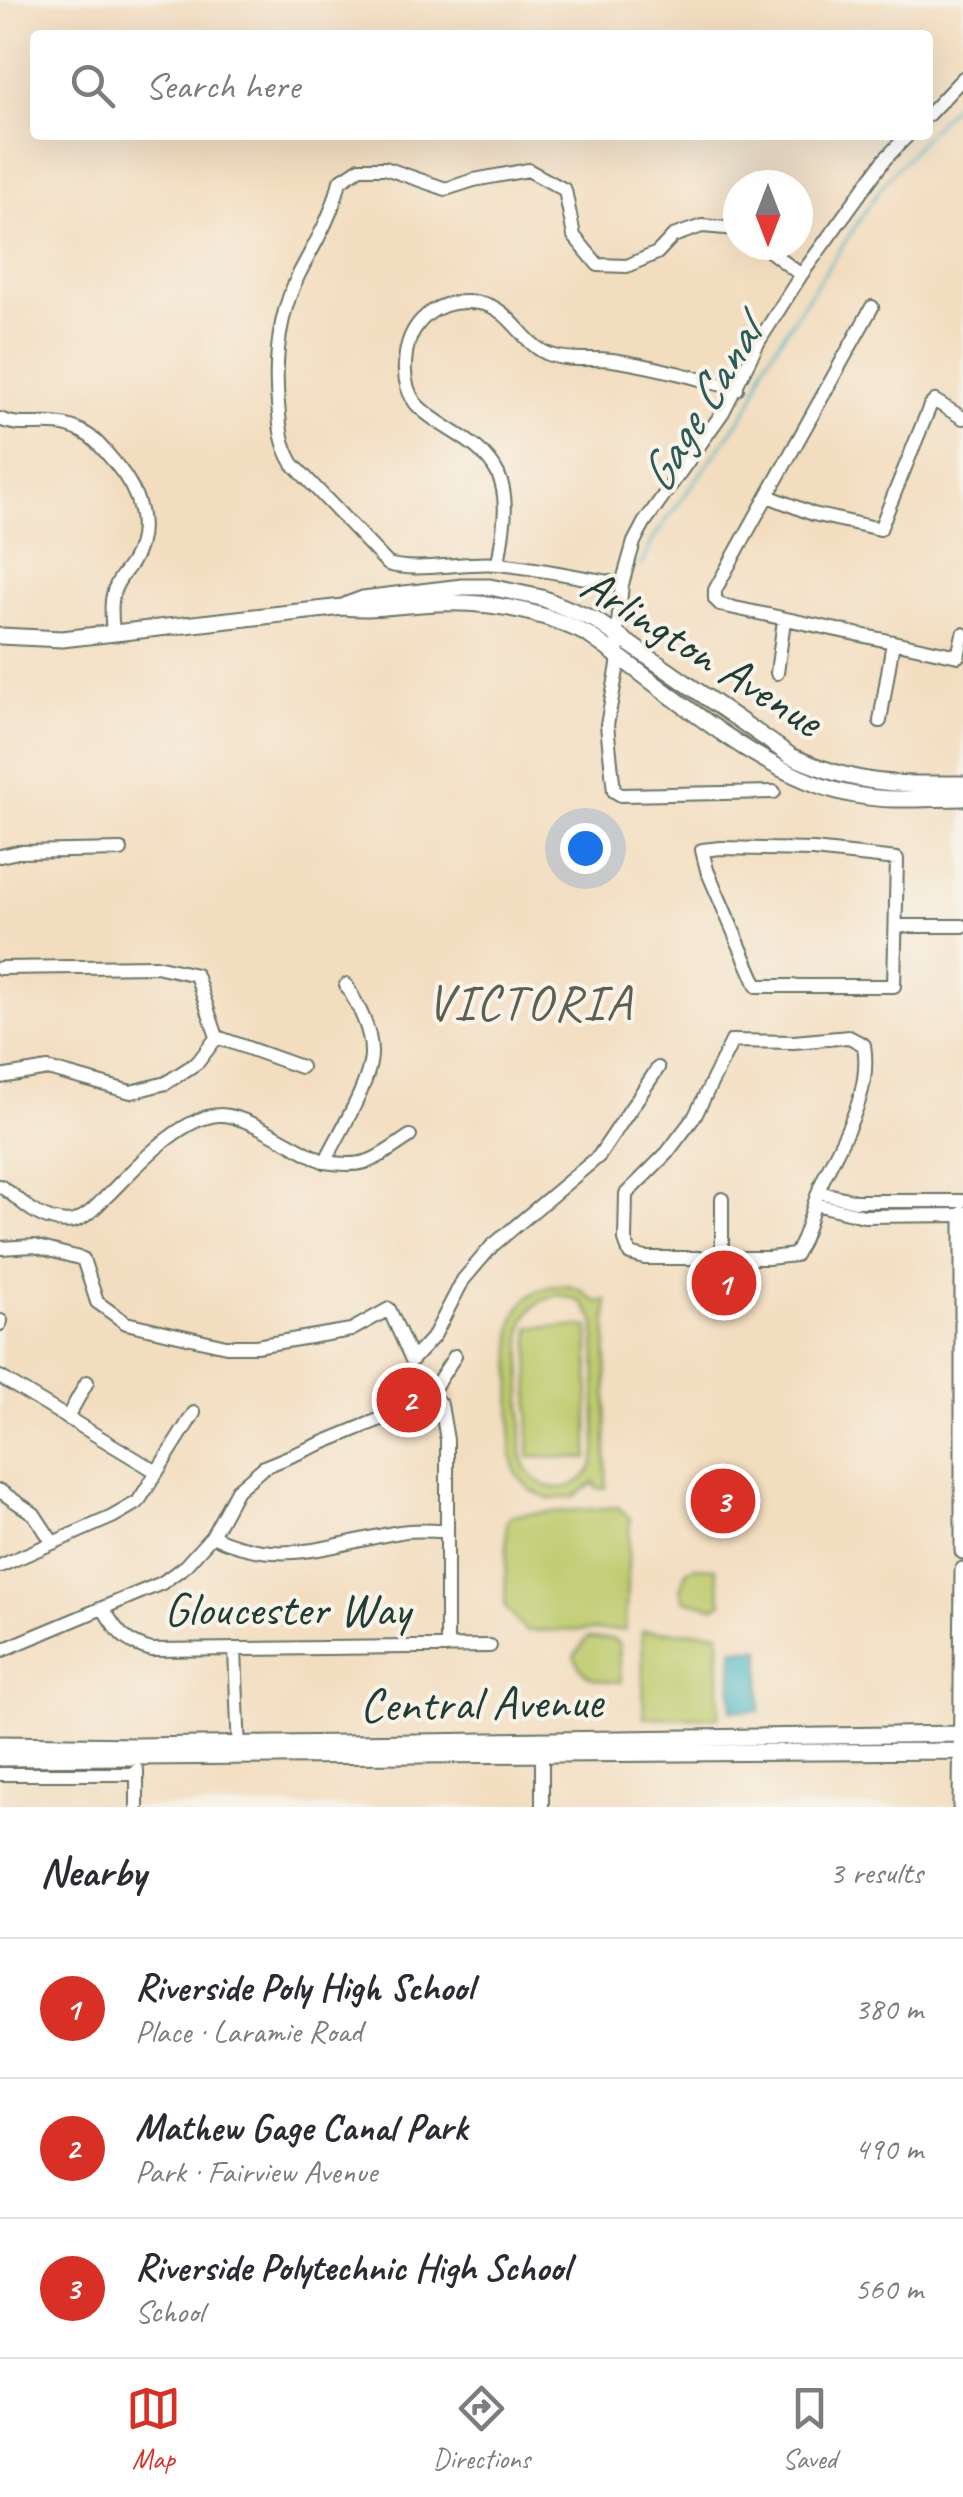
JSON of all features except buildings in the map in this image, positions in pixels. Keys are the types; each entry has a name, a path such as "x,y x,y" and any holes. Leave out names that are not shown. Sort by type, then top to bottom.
{"main road":[{"name":"Arlington Avenue","path":"344,607 363,599 439,588 490,587 542,598 584,614 617,634 792,756 819,768 850,779 882,784 963,784"},
{"name":"Arlington Avenue","path":"0,636 52,639 344,607 368,610 455,602 517,608 564,622 618,655 778,768 800,778 832,790 880,798 963,798"},
{"path":"963,1214 963,1552"},
{"path":"960,1807 963,1570"},
{"name":"Central Avenue","path":"0,1758 136,1760 239,1750 962,1734"},
{"name":"Central Avenue","path":"0,1744 136,1760"},
{"name":"Central Avenue","path":"542,1746 962,1751"}],"street":[{"path":"933,110 963,78"},
{"path":"774,792 616,793 612,788 607,730 618,655 622,584 644,523 737,389 759,342 801,275 885,159 903,140"},
{"path":"622,584 498,564 399,568 388,564 293,464 282,444 274,367 279,329 298,275 334,206 340,182 360,168 385,168 446,189 528,170 565,190 574,236 598,265 627,266 657,253 673,236 702,226 723,228"},
{"path":"782,260 801,275"},
{"path":"498,564 505,504 500,478 485,451 417,405 404,379 407,339 419,320 432,310 458,302 483,303 499,310 548,355 641,364 737,389"},
{"path":"872,307 716,590 715,599 721,606 958,656 963,634"},
{"path":"768,496 803,511 880,528 935,401 963,418"},
{"path":"0,419 14,426 56,422 83,432 124,474 142,515 142,536 135,557 112,596 113,633"},
{"path":"777,673 784,620"},
{"path":"880,721 893,642"},
{"path":"0,856 18,852 120,850"},
{"path":"702,850 813,850 897,859 896,926 894,986 759,987 707,870 702,850"},
{"path":"896,926 963,926"},
{"path":"0,968 156,966 196,975 217,1037"},
{"path":"325,1162 366,1079 372,1051 361,1010 346,985"},
{"path":"217,1037 301,1067"},
{"path":"0,1077 48,1069 132,1092 166,1083 198,1062 217,1037"},
{"path":"849,1037 864,1045 867,1063 852,1124 817,1198 795,1255 644,1258 630,1254 626,1240 626,1194 668,1153 695,1116 732,1041 849,1037"},
{"path":"0,1248 34,1246 83,1259 98,1302 126,1323 226,1346 256,1346 351,1330 388,1309 412,1360 434,1336 463,1280 492,1246 599,1156 658,1068"},
{"path":"0,1186 30,1210 49,1219 72,1222 90,1212 147,1157 190,1124 218,1115 243,1118 290,1147 325,1162 355,1167 410,1136"},
{"path":"817,1198 963,1200"},
{"path":"817,1198 864,1216 963,1214"},
{"path":"722,1199 722,1258"},
{"path":"0,1652 162,1583 185,1566 212,1536 237,1490 264,1467 388,1416 430,1394 456,1356"},
{"path":"0,1377 157,1472"},
{"path":"67,1418 87,1382"},
{"path":"430,1394 441,1405 447,1440 447,1647"},
{"path":"0,1566 126,1510 146,1492 194,1413"},
{"path":"0,1491 34,1514 53,1542"},
{"path":"212,1536 237,1548 267,1553 332,1549 403,1531 446,1531"},
{"name":"Gloucester Way","path":"104,1608 118,1634 134,1645 152,1650 490,1646"},
{"path":"235,1649 239,1750"},
{"path":"542,1746 542,1807"},
{"path":"0,1774 136,1760 137,1807"}],"green space":[{"path":"556,1286 581,1290 596,1302 607,1300 606,1488 596,1488 595,1482 573,1497 551,1499 530,1490 516,1473 511,1451 512,1332 523,1303 537,1292","holes":["560,1295 582,1302 595,1321 596,1452 584,1478 573,1485 549,1487 528,1471 522,1457 522,1332 530,1311 545,1299"]},
{"path":"530,1327 589,1327 588,1458 529,1457"},
{"path":"618,1507 630,1518 625,1630 526,1631 505,1607 507,1521 512,1515"},
{"path":"716,1568 722,1603 714,1607 684,1600 680,1590 686,1571"},
{"path":"642,1631 719,1632 719,1717 644,1718"},
{"path":"587,1638 613,1639 619,1644 621,1682 598,1680 582,1670 574,1656"}],"water":[{"path":"733,1649 761,1649 760,1711 731,1710"}],"waterway":[{"name":"Gage Canal","path":"933,128 963,95"},
{"name":"Gage Canal","path":"640,567 655,536 742,417 753,399 765,363 793,320 884,183 922,140"}],"place":[{"name":"Riverside Poly High School","path":"724,1283"},
{"name":"Mathew Gage Canal Park","path":"409,1400"},
{"name":"Riverside Polytechnic High School","path":"723,1501"}],"district":[{"name":"VICTORIA","path":"530,1002"}]}
